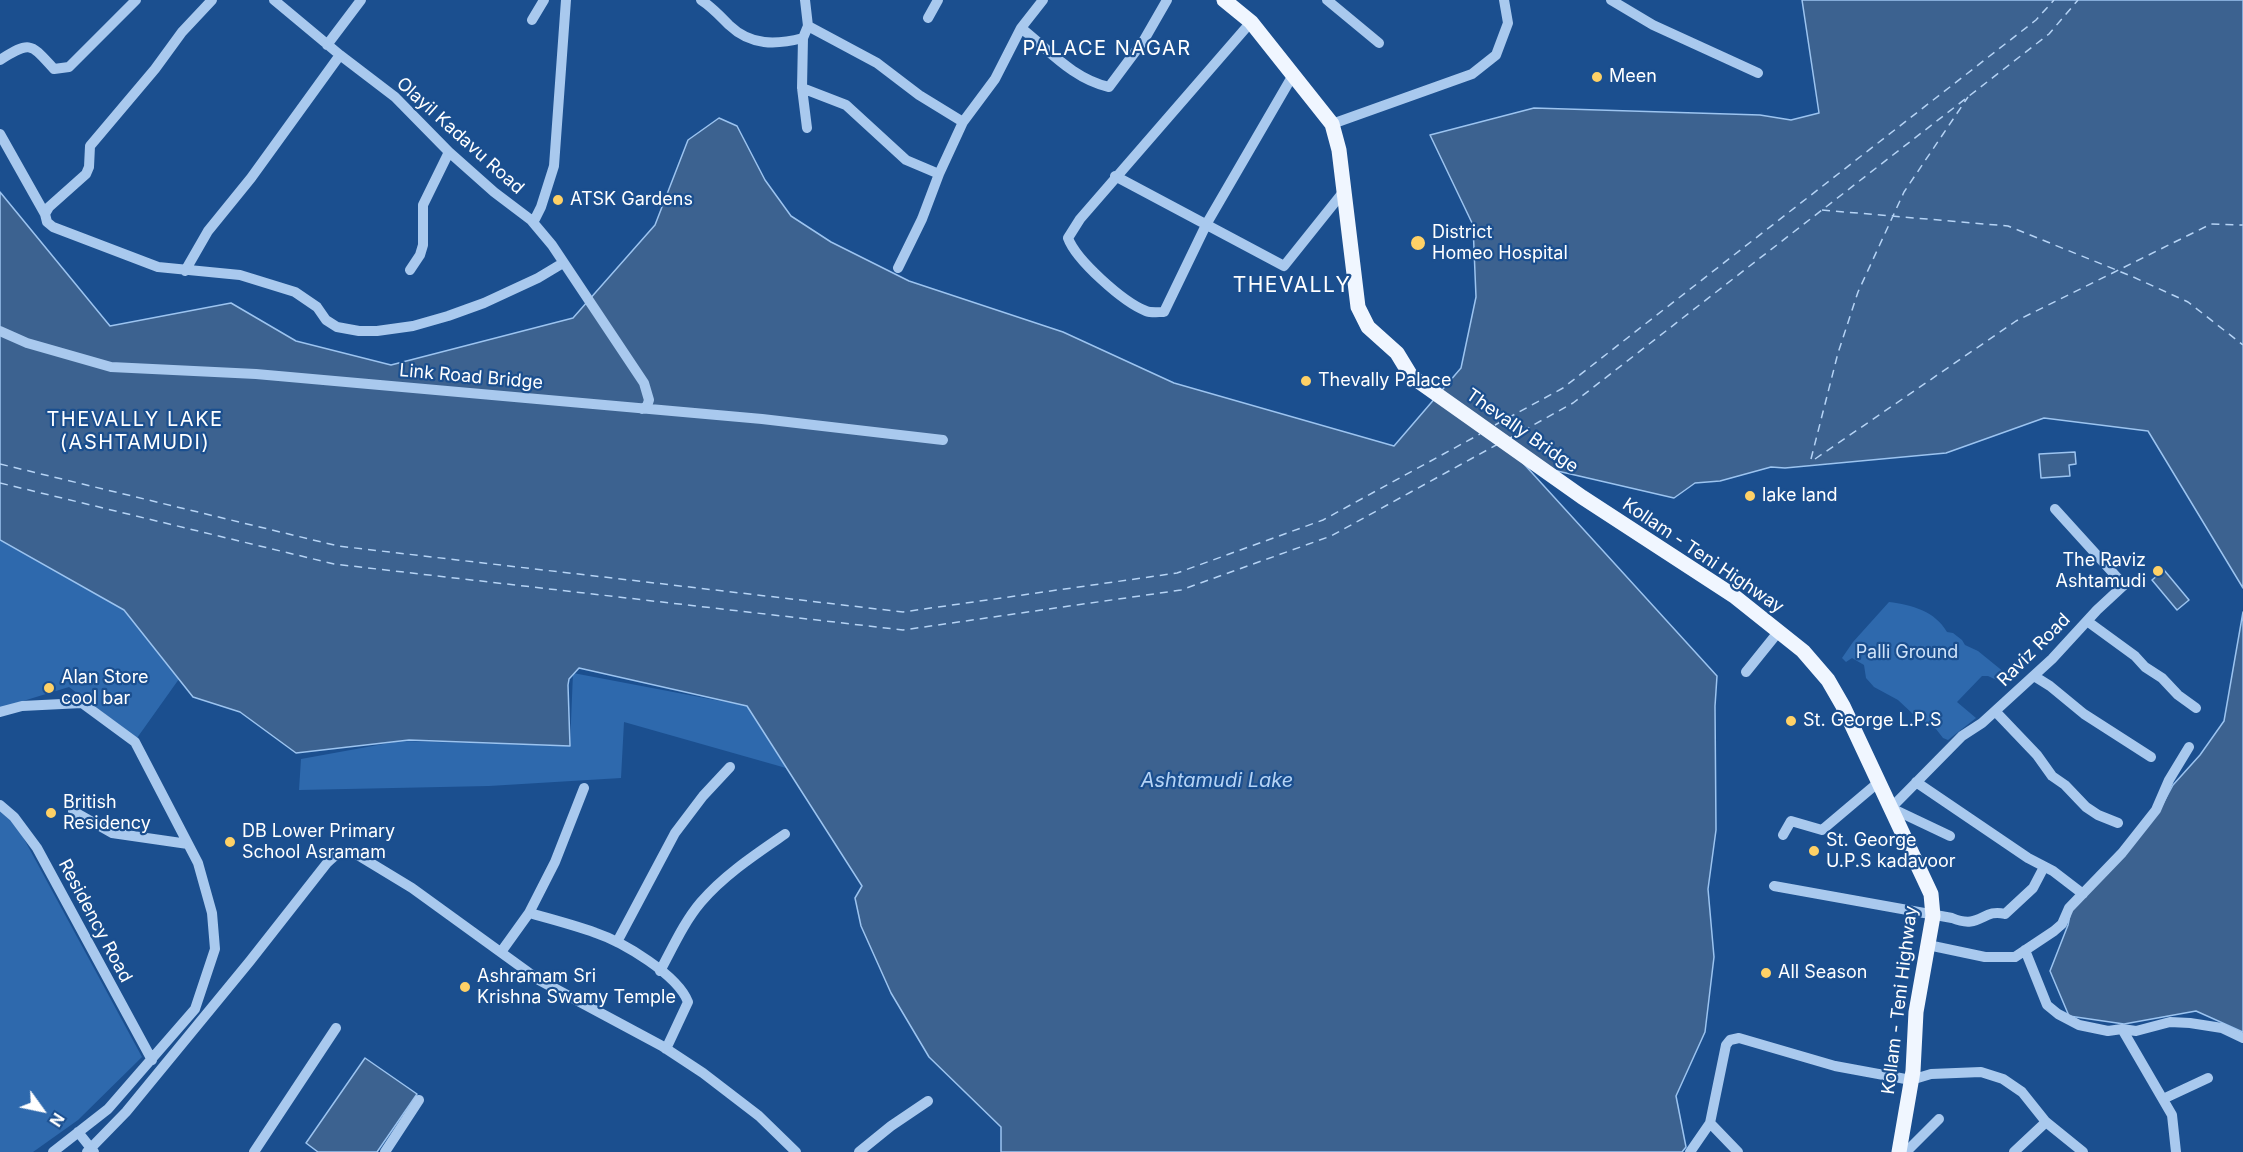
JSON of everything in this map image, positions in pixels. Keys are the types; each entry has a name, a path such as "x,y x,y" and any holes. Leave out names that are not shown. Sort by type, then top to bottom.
{"main road":[{"path":"1224,0 1251,22 1332,124 1339,150 1344,191"},
{"name":"Thevally Bridge","path":"1344,191 1358,307 1368,327 1396,353 1411,376 1582,497"},
{"name":"Kollam - Teni Highway","path":"1582,497 1734,596 1803,651 1828,680 1880,782 1931,894 1933,916 1916,1012 1911,1080 1899,1152"}],"street":[{"path":"0,60 16,50 29,46 36,49 54,69 69,67 136,0"},
{"path":"45,214 49,207 86,174 90,146 155,69 182,32 212,0"},
{"name":"Olayil Kadavu Road","path":"274,0 395,98 449,152 494,192 531,220 535,219 541,207 554,166 566,0"},
{"path":"327,45 361,0"},
{"path":"532,20 544,0"},
{"path":"701,0 714,9 729,25 760,42 782,44 803,38"},
{"path":"805,0 808,26 803,38 802,88 807,128"},
{"path":"928,18 938,0"},
{"path":"898,268 922,219 939,174 963,122 994,79 1021,28 1043,0"},
{"path":"1021,28 1044,46 1059,63 1089,81 1109,87 1143,40 1167,0"},
{"path":"1326,0 1378,43"},
{"path":"1332,124 1472,74 1496,55 1508,23 1504,0"},
{"path":"1611,0 1653,25 1758,73"},
{"path":"1251,22 1080,219 1068,238 1071,247 1107,285 1146,311 1164,312 1207,223 1293,75"},
{"path":"808,26 877,63 920,95 963,122"},
{"path":"185,271 208,231 251,178 340,55"},
{"path":"802,88 846,105 906,160 939,174"},
{"path":"0,134 45,214 47,222 53,227 159,267 240,275 284,288 295,292 317,307 326,320 337,327 376,331 413,326 484,303 538,278 563,263"},
{"path":"410,270 420,255 423,245 421,216 423,205 449,152"},
{"path":"1115,176 1284,266 1344,191"},
{"path":"531,220 644,382 649,400 647,406 642,409"},
{"name":"Link Road Bridge","path":"0,331 27,343 111,367 256,374 762,419 943,440"},
{"name":"Raviz Road","path":"1892,808 1962,736 1982,723 2034,676 2124,585 2055,509"},
{"path":"2086,621 2126,649 2196,708"},
{"path":"1746,672 1779,631"},
{"path":"2034,676 2084,714 2151,757"},
{"path":"0,712 22,706 82,703 135,742 198,863 212,912 215,949 195,1009 108,1109 53,1152"},
{"path":"1995,711 2037,755 2052,776 2065,785 2086,807 2118,823"},
{"path":"1928,945 1985,957 2015,957 2054,932 2062,924 2069,908 2122,853 2156,810 2169,780 2189,747"},
{"path":"617,942 675,833 703,796 730,767"},
{"path":"1783,834 1791,821 1822,830 1880,782"},
{"path":"1916,782 2028,858 2053,871 2084,894"},
{"path":"501,952 529,913 555,862 584,788"},
{"name":"Residency Road","path":"0,805 14,817 37,848 152,1060"},
{"path":"1892,808 1950,836"},
{"path":"73,812 112,833 188,844"},
{"path":"660,971 686,923 702,902 749,860 785,834"},
{"path":"78,1132 91,1151 160,1071 327,863 340,852 346,851 356,854 412,888 539,980 666,1048 731,1092 796,1152"},
{"path":"1774,886 1977,922 1996,911 2005,914 2033,888 2044,867"},
{"path":"529,913 597,933 617,942 675,983 688,1002 666,1048"},
{"path":"2025,950 2047,1005 2079,1025 2108,1031 2136,1030 2170,1022 2190,1023 2222,1028 2243,1038"},
{"path":"254,1152 336,1028"},
{"path":"2122,1029 2172,1115 2176,1152"},
{"path":"1689,1152 1710,1123 1726,1045 1730,1040 1739,1038 1835,1066 1911,1080 1931,1074 1981,1072 2003,1079 2022,1092 2046,1122 2084,1152"},
{"path":"2163,1099 2208,1078"},
{"path":"385,1152 419,1100"},
{"path":"860,1152 891,1126 928,1101"},
{"path":"1906,1152 1939,1119"},
{"path":"2021,1150 2046,1122"},
{"path":"1710,1123 1738,1152"}],"green space":[{"path":"0,540 124,610 179,679 137,738 69,687 0,708"},
{"name":"Palli Ground","path":"1889,602 1914,607 1929,614 1947,632 1953,633 1965,645 1978,651 2010,677 2003,683 1988,676 1982,676 1957,702 1976,718 1948,740 1898,700 1874,687 1866,678 1864,665 1852,658 1846,662 1842,658 1853,642"},
{"path":"573,673 747,706 786,768 624,722 621,778 489,786 299,790 301,759 400,741 570,746"},
{"path":"0,810 10,813 142,1057 78,1120 33,1152 0,1152"}],"water":[{"name":"Ashtamudi Lake","path":"1802,0 2243,0 2243,588 2148,431 2044,418 1946,453 1785,468 1771,467 1720,481 1695,483 1674,498 1523,463 1717,676 1715,706 1716,830 1708,889 1714,957 1705,1032 1676,1096 1686,1147 1682,1152 1001,1152 1001,1127 929,1057 891,993 861,926 855,898 862,886 747,706 579,668 569,679 568,685 570,746 409,740 296,753 240,712 193,697 124,610 0,540 0,192 110,326 231,303 296,341 391,365 573,318 655,225 688,140 719,118 737,126 765,180 791,216 831,242 909,281 1063,332 1174,383 1394,446 1461,368 1476,297 1473,225 1430,135 1534,108 1760,115 1791,120 1819,113"},
{"path":"2075,452 2076,464 2069,465 2070,476 2041,478 2039,454"},
{"path":"2164,570 2189,600 2177,610 2152,580"},
{"path":"2243,612 2243,1032 2196,1011 2124,1024 2069,1016 2050,971 2068,925 2071,910 2159,811 2173,785 2200,755 2224,721"},
{"path":"365,1058 417,1094 377,1152 318,1152 306,1143"}],"ferry route":[{"path":"1495,425 1563,388 2036,20 2054,0"},
{"path":"1510,438 1573,403 2049,34 2078,0"},
{"path":"1811,459 1838,353 1858,292 1904,192 1968,97"},
{"path":"1822,210 2008,226 2188,302 2243,345"},
{"path":"1815,459 2016,321 2211,224 2243,225"},
{"path":"0,464 338,546 903,612 1177,573 1323,520 1480,434"},
{"path":"0,483 334,564 903,630 1181,590 1331,536 1498,444"}],"place":[{"name":"Meen","path":"1597,77"},
{"name":"ATSK Gardens","path":"558,200"},
{"name":"District Homeo Hospital","path":"1418,243"},
{"name":"Thevally Palace","path":"1306,381"},
{"name":"lake land","path":"1750,496"},
{"name":"The Raviz Ashtamudi","path":"2158,571"},
{"name":"Alan Store cool bar","path":"49,688"},
{"name":"St. George L.P.S","path":"1791,721"},
{"name":"British Residency","path":"51,813"},
{"name":"DB Lower Primary School Asramam","path":"230,842"},
{"name":"St. George U.P.S kadavoor","path":"1814,851"},
{"name":"All Season","path":"1766,973"},
{"name":"Ashramam Sri Krishna Swamy Temple","path":"465,987"}],"district":[{"name":"PALACE NAGAR","path":"1107,49"},
{"name":"THEVALLY","path":"1292,286"},
{"name":"THEVALLY LAKE (ASHTAMUDI)","path":"135,432"}]}
